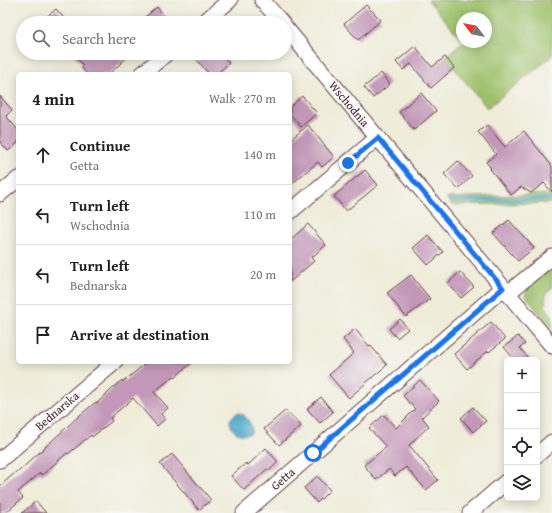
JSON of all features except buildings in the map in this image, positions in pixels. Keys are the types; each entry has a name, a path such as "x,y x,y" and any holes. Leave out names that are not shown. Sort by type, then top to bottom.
{"street":[{"path":"211,16 230,0"},
{"path":"262,0 276,16"},
{"name":"Wschodnia","path":"292,35 552,346"},
{"path":"144,72 159,60"},
{"path":"292,210 378,138"},
{"path":"0,194 16,181"},
{"name":"Getta","path":"244,513 506,291 552,257"},
{"name":"Bednarska","path":"0,460 112,364"},
{"path":"540,452 552,442"},
{"path":"470,513 504,484"}],"green space":[{"path":"428,0 552,0 552,56 487,108 445,57 456,47 492,48 492,12 456,12 456,33"},
{"path":"552,193 552,203 452,205 446,198 551,194"},
{"path":"552,265 552,288 546,293 545,306 552,315 552,329 525,295 527,291 525,289"}],"water":[{"path":"238,413 246,417 251,425 252,431 250,434 242,435 233,430 230,420 235,414"}],"waterway":[{"path":"450,201 552,199"}],"route":[{"path":"313,453 503,288 378,138 348,163"}]}
